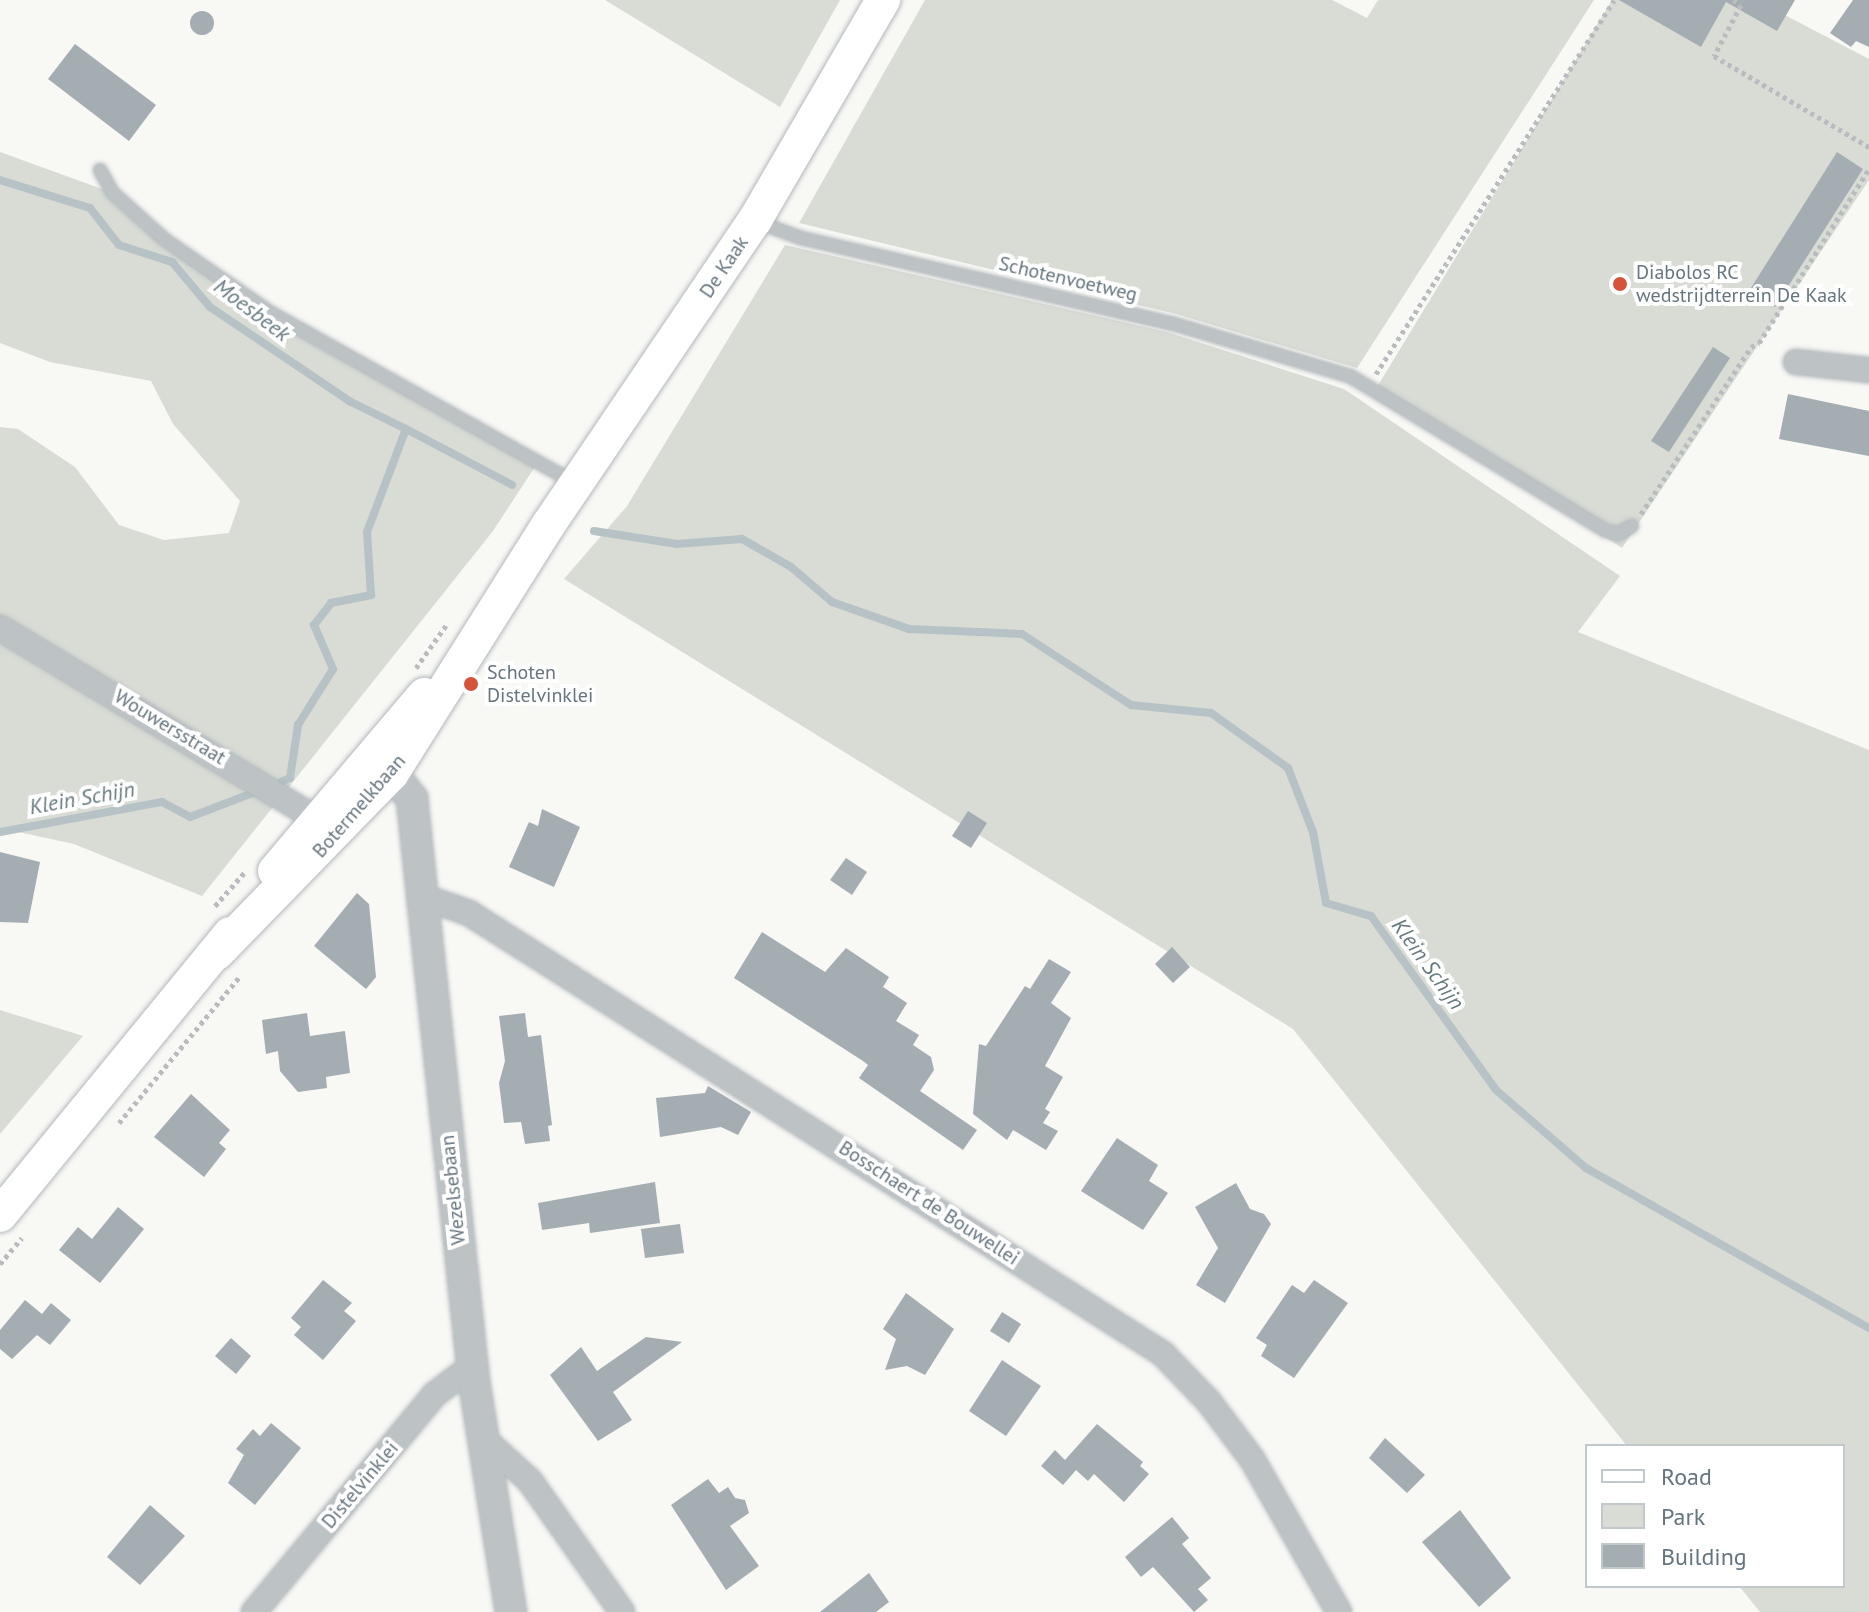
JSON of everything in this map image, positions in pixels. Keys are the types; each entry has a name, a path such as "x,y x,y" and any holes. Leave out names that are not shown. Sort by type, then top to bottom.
{"main road":[{"name":"De Kaak","path":"549,524 755,220 883,0"},
{"name":"Botermelkbaan","path":"0,1215 327,824 462,629 549,524"},
{"name":"Botermelkbaan","path":"327,824 392,773 462,629"}],"street":[{"path":"1796,362 1869,370"},
{"name":"Wouwersstraat","path":"0,628 327,824"},
{"name":"Wezelsebaan","path":"392,773 412,799 472,1366 511,1612"},
{"name":"Bosschaert de Bouwellei","path":"424,897 469,913 1163,1354 1209,1402 1252,1459 1339,1612"},
{"name":"Distelvinklei","path":"254,1612 434,1395 472,1366"},
{"path":"484,1439 530,1481 622,1612"}],"lane":[{"path":"100,170 113,193 164,239 271,313 577,483"},
{"name":"Schotenvoetweg","path":"755,220 801,238 1174,324 1350,376 1604,530 1618,534 1632,526"}],"path":[{"path":"1368,387 1614,0"},
{"path":"1733,0 1741,5 1714,56 1869,147"},
{"path":"1632,526 1751,347 1759,343 1869,169"},
{"path":"414,670 462,629"}],"green space":[{"path":"605,0 840,0 780,107"},
{"path":"925,0 1332,0 1367,18 1378,0 1594,0 1357,368 1176,314 799,223"},
{"name":"Diabolos RC wedstrijdterrein De Kaak","path":"1612,0 1756,0 1869,59 1869,180 1622,548 1377,387"},
{"path":"0,152 113,193 271,313 538,462 493,531 202,896 74,844 0,828 0,427 18,429 75,467 119,525 164,540 229,533 240,501 173,424 151,381 50,362 0,343"},
{"path":"785,245 1167,332 1344,389 1620,576 1578,632 1869,750 1869,1612 1760,1612 1741,1588 1845,1588 1845,1444 1625,1444 1293,1029 564,579 627,506"},
{"path":"0,1010 83,1036 0,1134"}],"building":[{"path":"1619,0 1795,0 1777,31 1726,2 1701,47"},
{"path":"1853,0 1869,0 1869,47 1856,41 1851,47 1830,33"},
{"path":"202,11 210,15 214,23 210,31 202,35 194,31 190,23 194,15"},
{"path":"75,44 156,105 129,141 48,79"},
{"path":"1837,152 1863,169 1775,307 1749,291"},
{"path":"1713,347 1730,358 1669,452 1651,441"},
{"path":"1788,394 1869,411 1869,456 1779,439"},
{"path":"542,809 580,827 554,887 509,867 529,822 538,826"},
{"path":"968,811 987,823 971,848 952,836"},
{"path":"0,852 40,862 28,923 0,922"},
{"path":"846,858 867,872 852,895 830,880"},
{"path":"357,893 369,904 376,977 366,989 314,946"},
{"path":"762,932 825,972 846,948 889,977 883,987 907,1003 896,1021 919,1035 913,1045 931,1057 934,1070 920,1091 977,1130 963,1150 859,1078 868,1065 863,1061 734,978"},
{"path":"1172,947 1190,967 1173,983 1155,964"},
{"path":"1049,959 1071,972 1051,1003 1071,1018 1045,1066 1063,1077 1045,1109 1050,1112 1043,1123 1058,1131 1046,1150 1013,1130 1007,1140 973,1114 979,1044 986,1046 1025,986 1030,989"},
{"path":"307,1013 310,1036 345,1031 350,1073 326,1077 327,1088 298,1092 280,1071 278,1051 266,1054 262,1020"},
{"path":"525,1013 528,1037 541,1035 552,1125 548,1126 550,1141 525,1144 521,1122 504,1123 499,1083 505,1061 499,1016"},
{"path":"708,1086 751,1112 738,1135 721,1127 660,1137 656,1098 705,1093"},
{"path":"191,1094 230,1130 219,1143 226,1149 204,1177 154,1137"},
{"path":"1117,1138 1158,1165 1149,1181 1168,1193 1143,1230 1081,1191"},
{"path":"655,1182 660,1223 590,1233 589,1223 542,1230 538,1203"},
{"path":"1236,1183 1250,1209 1264,1214 1271,1224 1225,1303 1196,1285 1218,1248 1195,1207"},
{"path":"118,1207 144,1229 100,1283 59,1250 78,1227 92,1239"},
{"path":"680,1224 684,1253 645,1258 641,1229"},
{"path":"323,1280 352,1303 344,1311 356,1321 323,1360 294,1335 301,1327 291,1318"},
{"path":"1314,1280 1348,1303 1294,1378 1261,1356 1267,1345 1256,1338 1292,1285 1304,1293"},
{"path":"906,1293 954,1329 925,1375 907,1366 885,1370 896,1339 883,1329"},
{"path":"25,1300 42,1314 51,1303 71,1320 50,1345 37,1335 12,1359 0,1349 0,1330"},
{"path":"1002,1312 1021,1324 1009,1343 990,1331"},
{"path":"646,1337 682,1342 613,1392 632,1420 598,1441 550,1375 581,1347 597,1371"},
{"path":"231,1338 251,1356 236,1374 215,1356"},
{"path":"1002,1360 1041,1386 1006,1436 969,1411"},
{"path":"271,1423 301,1448 255,1505 228,1483 244,1455 236,1449 253,1429 260,1436"},
{"path":"1097,1424 1143,1462 1140,1466 1149,1474 1124,1502 1094,1474 1088,1481 1076,1470 1063,1485 1041,1466 1055,1450 1065,1460"},
{"path":"1385,1438 1425,1475 1407,1493 1369,1458"},
{"path":"708,1479 719,1493 728,1487 735,1498 745,1500 749,1513 730,1526 759,1566 726,1590 671,1505"},
{"path":"150,1505 185,1536 140,1585 107,1557"},
{"path":"1460,1510 1511,1578 1479,1607 1422,1542"},
{"path":"1172,1517 1189,1538 1182,1544 1211,1578 1198,1589 1208,1600 1194,1612 1153,1567 1141,1577 1125,1557"},
{"path":"869,1573 889,1602 876,1612 820,1612"}],"waterway":[{"name":"Moesbeek","path":"0,180 90,208 119,245 172,262 210,307 351,402 406,429"},
{"name":"Klein Schijn","path":"281,782 290,778 298,725 333,669 314,625 331,603 371,595 367,532 406,429 512,485"},
{"name":"Klein Schijn","path":"594,531 677,544 742,539 791,567 832,602 909,629 1022,634 1131,705 1211,713 1288,768 1313,832 1326,903 1371,916 1496,1090 1586,1168 1869,1328"},
{"name":"Klein Schijn","path":"0,832 162,802 190,817 258,791"}],"place":[{"name":"Diabolos RC wedstrijdterrein De Kaak","path":"1620,284"},
{"name":"Schoten Distelvinklei","path":"471,684"}]}
